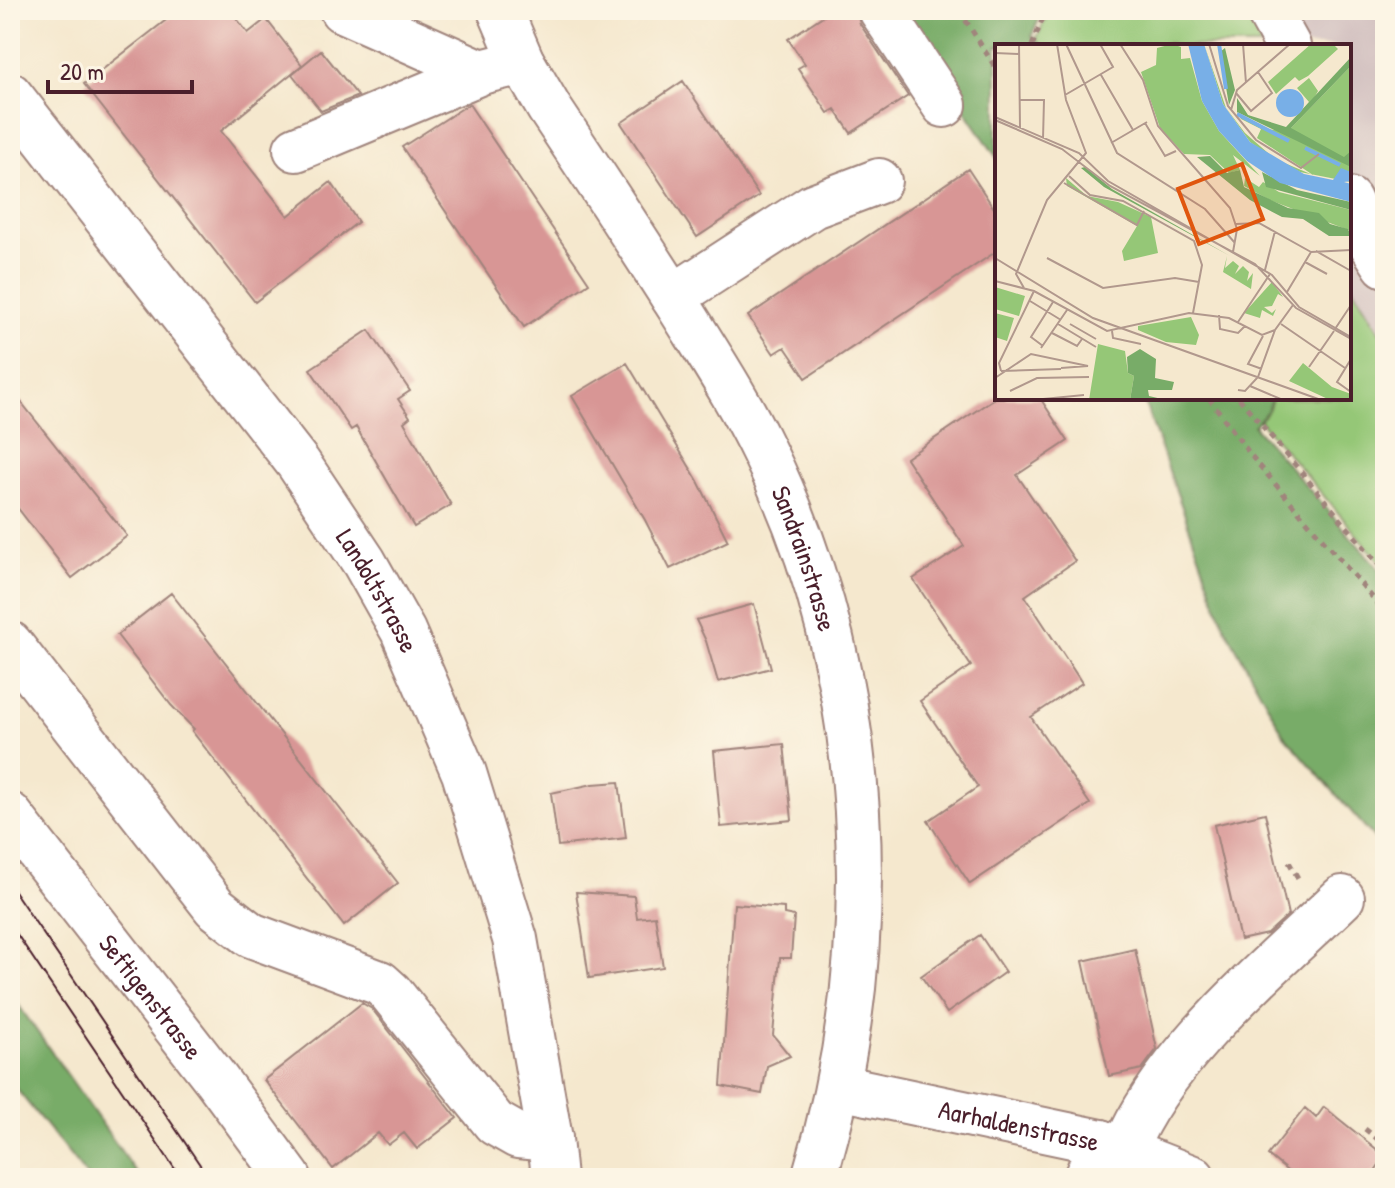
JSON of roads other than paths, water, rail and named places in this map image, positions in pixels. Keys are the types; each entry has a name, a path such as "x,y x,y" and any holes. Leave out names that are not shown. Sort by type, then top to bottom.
{"street":[{"path":"342,10 501,67"},
{"name":"Sandrainstrasse","path":"500,10 501,67 549,108 735,396 781,487 815,583 836,659 849,729 859,854 858,933 853,1003 839,1087 814,1178"},
{"path":"881,10 944,105"},
{"path":"1268,10 1287,44"},
{"path":"296,149 501,67"},
{"name":"Landoltstrasse","path":"10,95 298,463 364,562 403,631 464,773 515,939 552,1159"},
{"path":"673,297 813,206 879,181"},
{"path":"1351,204 1385,265"},
{"path":"10,644 215,907 251,935 380,983 495,1123 552,1159"},
{"name":"Seftigenstrasse","path":"10,815 289,1178"},
{"path":"1104,1156 1134,1127 1195,1041 1342,898"},
{"name":"Aarhaldenstrasse","path":"839,1087 1193,1178"}],"tram line":[{"path":"10,885 209,1178"},
{"path":"10,924 181,1178"}]}
